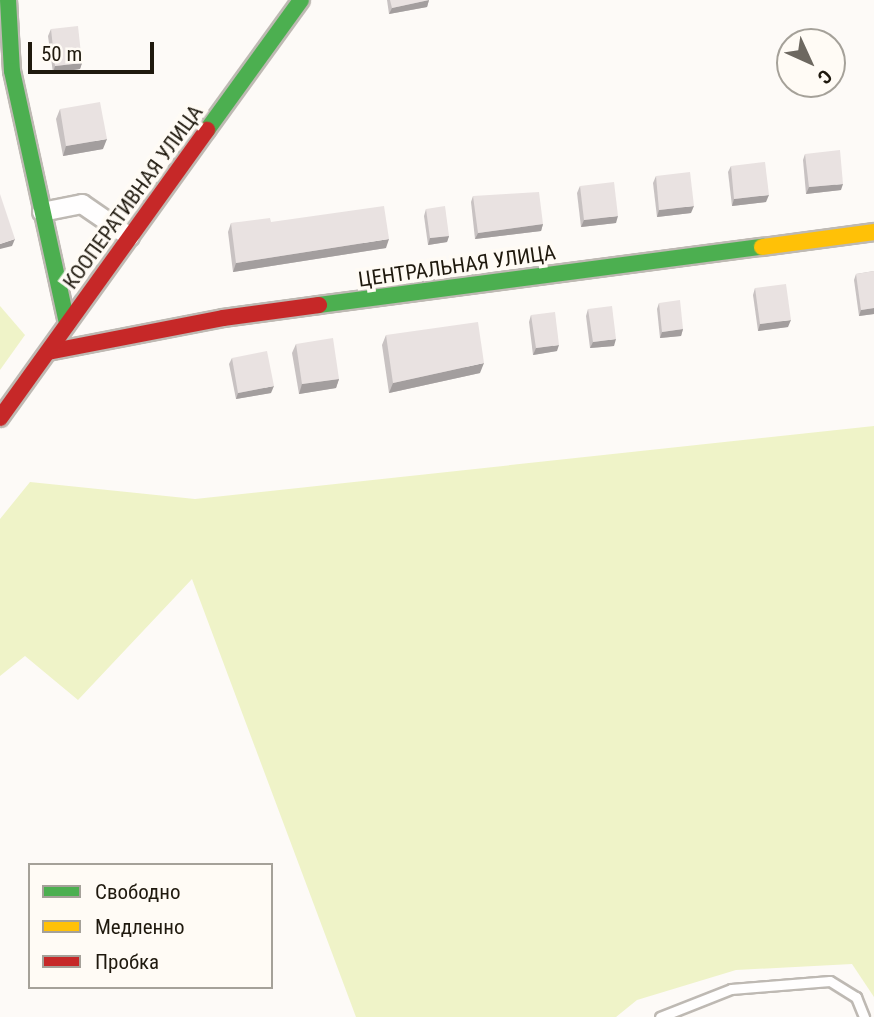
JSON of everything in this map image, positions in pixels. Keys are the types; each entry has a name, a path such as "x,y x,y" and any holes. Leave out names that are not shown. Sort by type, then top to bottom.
{"street":[{"path":"8,0 12,71 67,324"},
{"name":"КООПЕРАТИВНАЯ УЛИЦА","path":"0,418 301,0"},
{"path":"43,212 82,204 130,237"},
{"name":"ЦЕНТРАЛЬНАЯ УЛИЦА","path":"48,352 223,318 874,232"}],"lane":[{"path":"660,1017 731,989 830,981 856,997 864,1017"}],"green space":[{"path":"0,306 25,335 0,370"},
{"path":"874,426 874,997 852,964 736,970 637,1000 616,1017 356,1017 192,579 78,700 25,656 0,676 0,519 30,482 195,499"}],"building":[{"path":"390,0 429,0 392,8"},
{"path":"78,26 82,63 55,66 51,29"},
{"path":"100,102 107,139 66,146 60,109"},
{"path":"840,150 843,184 809,187 805,154"},
{"path":"765,162 769,195 734,199 731,166"},
{"path":"690,172 694,206 659,210 656,176"},
{"path":"614,182 618,216 584,220 580,186"},
{"path":"539,192 543,224 478,233 473,196"},
{"path":"0,194 15,239 0,244"},
{"path":"384,206 389,239 236,263 231,223 270,218 271,222"},
{"path":"445,206 449,236 430,238 426,209"},
{"path":"874,271 874,308 861,310 856,274"},
{"path":"786,284 791,320 760,324 755,288"},
{"path":"680,300 683,329 662,332 659,303"},
{"path":"612,306 616,339 593,342 588,309"},
{"path":"555,312 559,345 536,348 531,315"},
{"path":"478,322 484,363 393,383 386,335"},
{"path":"333,338 339,379 302,384 296,344"},
{"path":"267,351 274,386 238,393 232,358"}],"traffic: fast":[{"path":"8,0 12,71 67,324"},
{"path":"207,130 301,0"},
{"path":"319,305 762,247"}],"traffic: slow":[{"path":"762,247 874,232"}],"traffic: jam":[{"path":"0,418 207,130"},
{"path":"48,352 223,318 319,305"}]}
